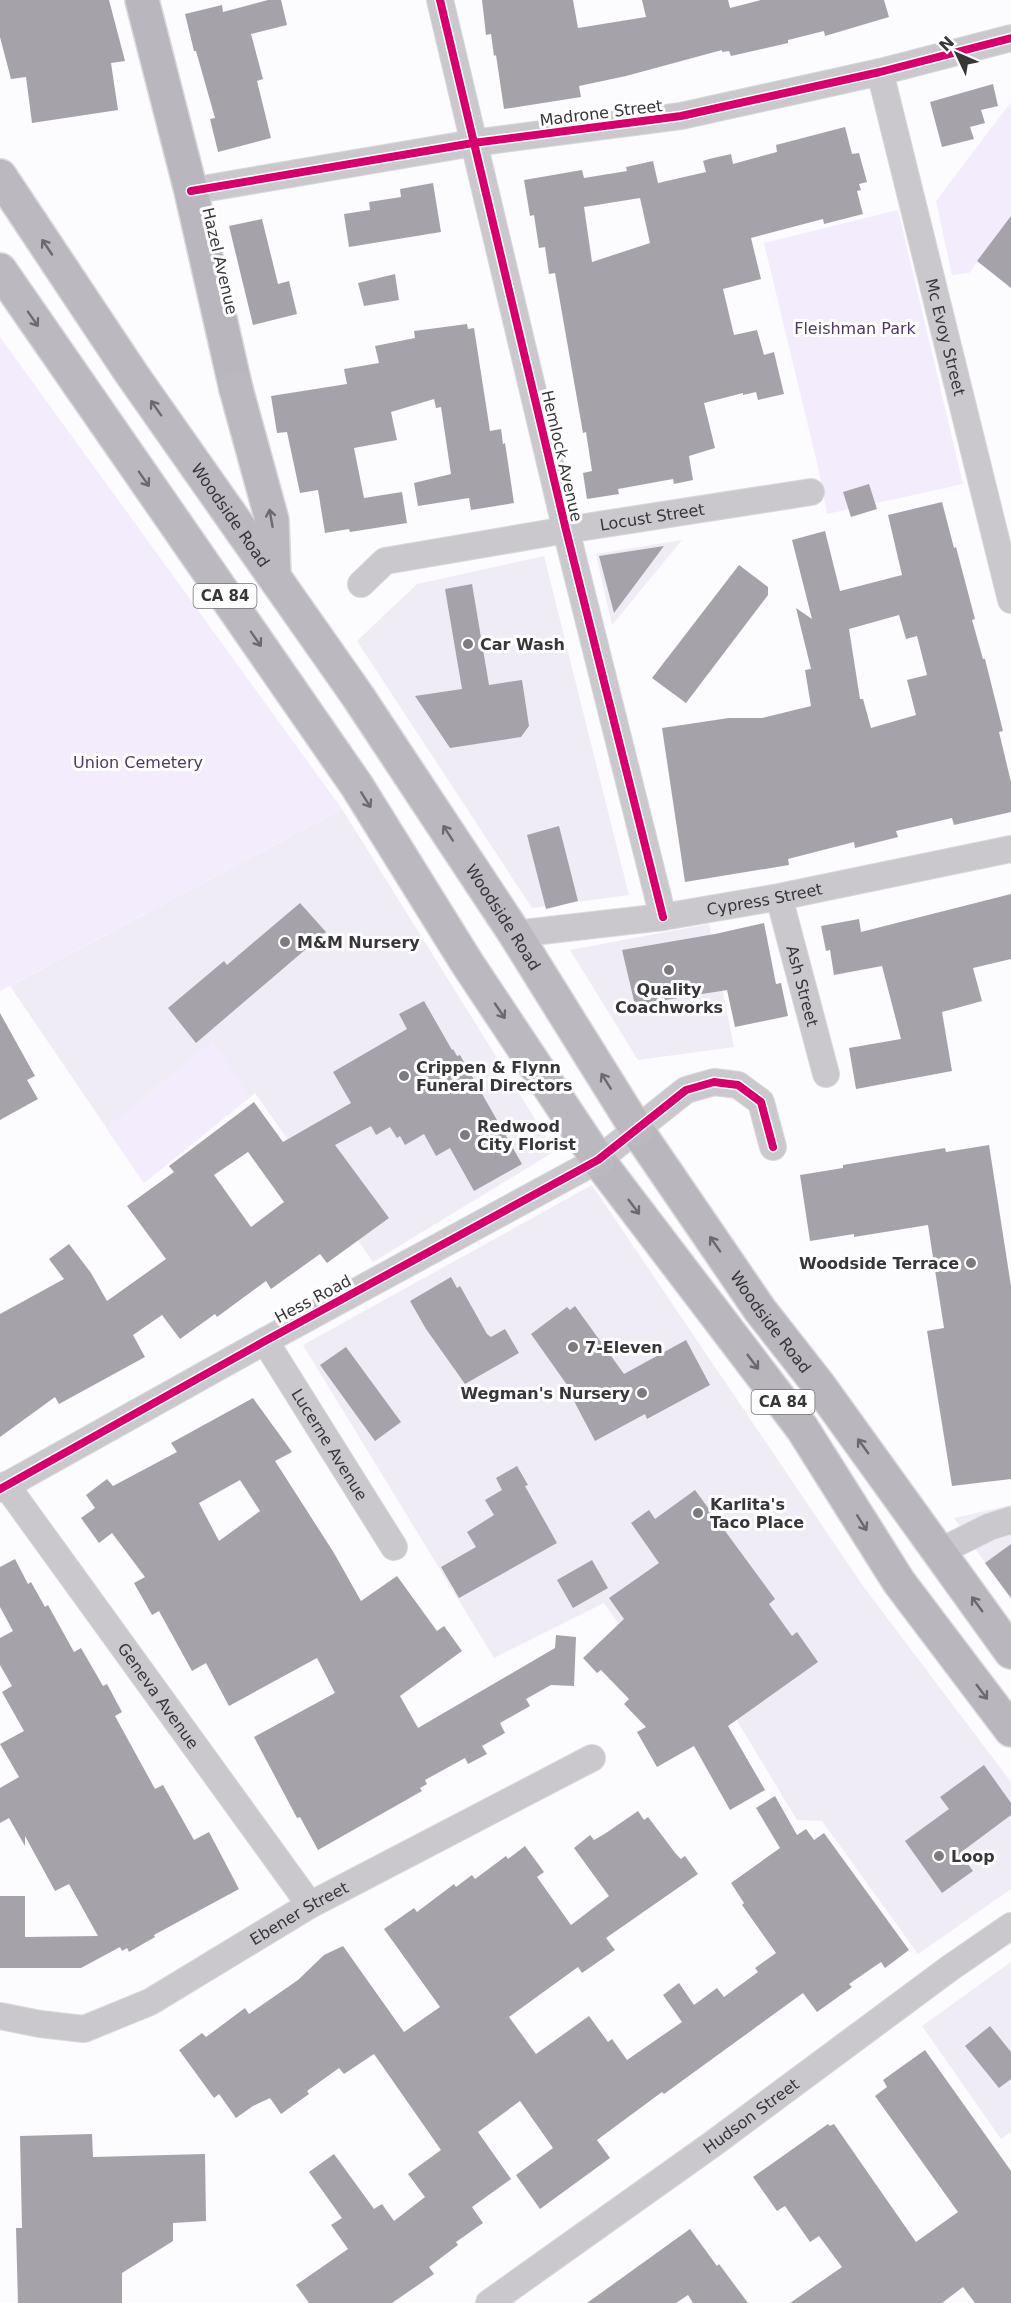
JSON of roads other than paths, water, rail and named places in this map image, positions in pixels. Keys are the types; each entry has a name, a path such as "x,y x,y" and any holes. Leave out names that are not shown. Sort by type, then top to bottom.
{"highway":[{"name":"Woodside Road","path":"0,176 131,373 357,694 515,934 637,1130"},
{"name":"CA 84","path":"0,270 357,786 467,963 598,1160"},
{"path":"236,389 272,520 274,576"}],"main road":[{"name":"Hazel Avenue","path":"142,0 191,191 236,389"},
{"name":"Woodside Road","path":"637,1130 760,1310 818,1384 1011,1652"},
{"name":"CA 84","path":"598,1160 790,1412 899,1582 1011,1730"}],"street":[{"name":"Hemlock Avenue","path":"440,0 566,530 663,917"},
{"name":"Madrone Street","path":"191,191 474,143 681,116 880,72 1011,38"},
{"name":"Mc Evoy Street","path":"880,72 1011,600"},
{"name":"Locust Street","path":"361,584 385,561 811,492"},
{"name":"Cypress Street","path":"515,934 663,917 779,897 1011,849"},
{"name":"Ash Street","path":"779,897 826,1074"},
{"name":"Hess Road","path":"3,1487 598,1160 686,1090 714,1082 738,1085 760,1102 773,1147"},
{"name":"Lucerne Avenue","path":"265,1341 394,1547"},
{"name":"Geneva Avenue","path":"3,1487 310,1905"},
{"path":"939,1552 989,1527 1011,1521"},
{"name":"Ebener Street","path":"0,2016 84,2029 150,2002 310,1905 591,1758"},
{"name":"Hudson Street","path":"489,2303 1011,1926"}],"place":[{"name":"Car Wash","path":"468,644"},
{"name":"M&M Nursery","path":"285,942"},
{"name":"Quality Coachworks","path":"669,970"},
{"name":"Crippen & Flynn Funeral Directors","path":"404,1076"},
{"name":"Redwood City Florist","path":"465,1135"},
{"name":"Woodside Terrace","path":"971,1263"},
{"name":"7-Eleven","path":"573,1347"},
{"name":"Wegman's Nursery","path":"642,1393"},
{"name":"Karlita's Taco Place","path":"698,1513"},
{"name":"Loop","path":"939,1856"}],"park label":[{"name":"Fleishman Park","path":"855,328"},
{"name":"Union Cemetery","path":"138,762"}]}
